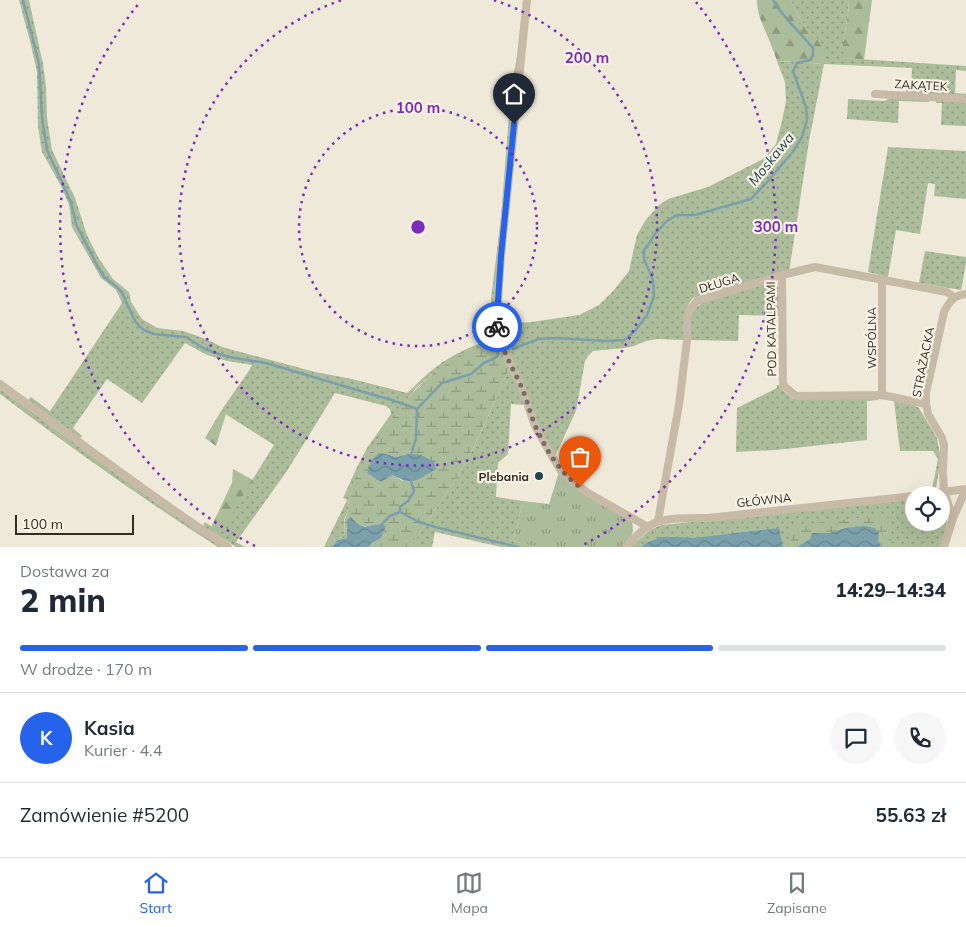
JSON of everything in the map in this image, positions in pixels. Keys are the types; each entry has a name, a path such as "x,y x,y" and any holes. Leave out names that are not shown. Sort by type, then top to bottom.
{"street":[{"path":"528,0 501,256 497,316 499,338 523,391 535,426 561,470 588,493 648,526"},
{"name":"ZAKĄTEK","path":"875,94 966,99"},
{"name":"DŁUGA","path":"658,521 680,398 687,340 688,311 697,301 815,267 947,292 954,297"},
{"name":"POD KATALPAMI","path":"782,275 783,385 796,396 882,395 926,404"},
{"name":"WSPÓLNA","path":"882,280 882,395"},
{"path":"954,297 966,294"},
{"name":"STRAŻACKA","path":"944,486 944,445 928,414 926,393 944,312 954,297"},
{"path":"0,384 133,482 228,547"},
{"path":"944,547 953,518 966,489 950,491"},
{"name":"GŁÓWNA","path":"626,547 648,526 658,521 717,517 905,497"},
{"name":"STRAŻACKA","path":"950,509 953,518"}],"green space":[{"path":"19,0 29,0 43,64 47,118 52,150 75,198 87,235 98,257 113,279 129,292 131,302 142,319 157,328 183,331 222,347 315,372 407,393 432,370 449,358 492,339 491,299 501,217 511,89 517,56 523,0 526,0 495,317 525,405 511,404 508,454 498,463 496,497 523,501 513,541 537,547 501,547 435,532 432,547 410,547 447,493 472,450 488,417 507,373 505,360 497,349 458,357 433,373 416,388 387,425 370,452 349,492 348,510 344,520 345,534 342,537 335,538 330,547 324,547 347,500 343,498 357,467 367,448 391,414 390,409 386,406 335,393 287,471 236,542 245,547 236,547 203,526 205,522 220,532 274,445 221,411 252,365 227,361 207,355 185,343 142,403 107,379 73,428 82,436 80,438 28,400 31,397 50,411 122,303 116,290 101,278 72,227 69,205 42,152 38,127 37,72"},
{"path":"757,0 790,0 803,24 825,51 824,64 777,61 760,16"},
{"path":"790,0 849,0 843,42 843,58 966,66 966,71 956,70 955,93 966,94 966,96 906,93 906,90 911,90 912,68 824,64 816,38 803,24"},
{"path":"849,0 872,0 864,60 843,58 843,42"},
{"path":"777,61 824,64 809,141 789,270 693,298 686,312 684,340 657,339 624,348 593,351 585,361 576,411 555,456 541,431 501,337 499,324 532,322 579,315 599,305 629,271 637,235 645,221 658,206 668,199 708,187 763,159 776,144 786,101 785,82"},
{"path":"890,97 930,100 929,102 899,101 898,123 847,119 848,99 885,101"},
{"path":"936,100 966,102 966,126 941,125 942,103 936,103"},
{"path":"888,147 966,151 966,199 934,196 935,184 928,183 920,234 896,230 888,277 868,272"},
{"path":"925,251 966,257 961,290 919,283"},
{"path":"770,282 779,289 780,316 739,315 738,341 690,340 692,314 704,302"},
{"path":"483,346 494,348 505,358 507,373 467,460 410,547 369,547 381,538 381,525 368,527 357,524 346,528 348,532 347,538 337,540 330,547 335,538 342,537 345,534 350,488 375,443 399,408 429,377 464,353","holes":["386,454 396,457 408,454 403,481 392,475 374,477 367,473"]},
{"path":"777,385 793,399 879,397 878,400 867,401 867,440 776,450 736,452 737,408 777,388"},
{"path":"0,389 158,504 223,547 218,547 108,473 0,394"},
{"path":"894,401 912,404 919,408 937,438 941,459 936,486 933,486 938,459 933,451 900,451"},
{"path":"221,411 226,414 216,446 205,438"},
{"path":"233,469 253,480 220,533 211,527 232,483"},
{"path":"559,472 632,522 631,536 623,547 537,547 513,541 523,501 549,504"},
{"path":"905,500 905,531 945,531 940,547 630,547 650,530 661,525"},
{"path":"887,515 892,547 881,547 878,540 864,526 846,528 829,533 812,533 810,539 797,547 792,547 789,526"}],"water":[{"path":"379,453 396,457 408,454 421,455 434,462 436,469 415,481 405,480 392,475 381,482 367,473 372,460"},
{"path":"351,517 364,526 386,526 381,538 369,547 332,547 337,540 347,538 347,520"},
{"path":"864,526 875,528 879,533 878,540 881,547 797,547 810,539 812,533 829,533 846,528"},
{"path":"779,528 783,547 642,547 646,543 661,537 693,538"}],"waterway":[{"path":"23,0 39,64 42,118 47,150 71,202 76,224 98,267 105,278 122,293 135,321 140,327 154,334 186,337 205,349 222,355 266,363 417,409"},
{"name":"Moskawa","path":"513,349 538,339 624,340 635,331 647,315 654,296 653,280 644,259 644,250 654,235 667,221 677,215 695,215 751,199 792,153 802,137 807,120 806,107 793,71 797,63 810,60 813,55 813,48 773,0"},
{"name":"Moskawa","path":"411,455 416,438 417,409 442,383 471,374 484,363 497,357 498,351"},
{"name":"Moskawa","path":"380,526 390,516 400,512 400,507 408,501 414,491 411,481"},
{"path":"400,512 419,522 435,527 518,547"}],"way so far":[{"path":"497,327 499,338 523,391 535,426 561,470 580,487"}],"place":[{"name":"Plebania","path":"539,476"}],"route":[{"path":"497,327 501,256 514,124"}]}
